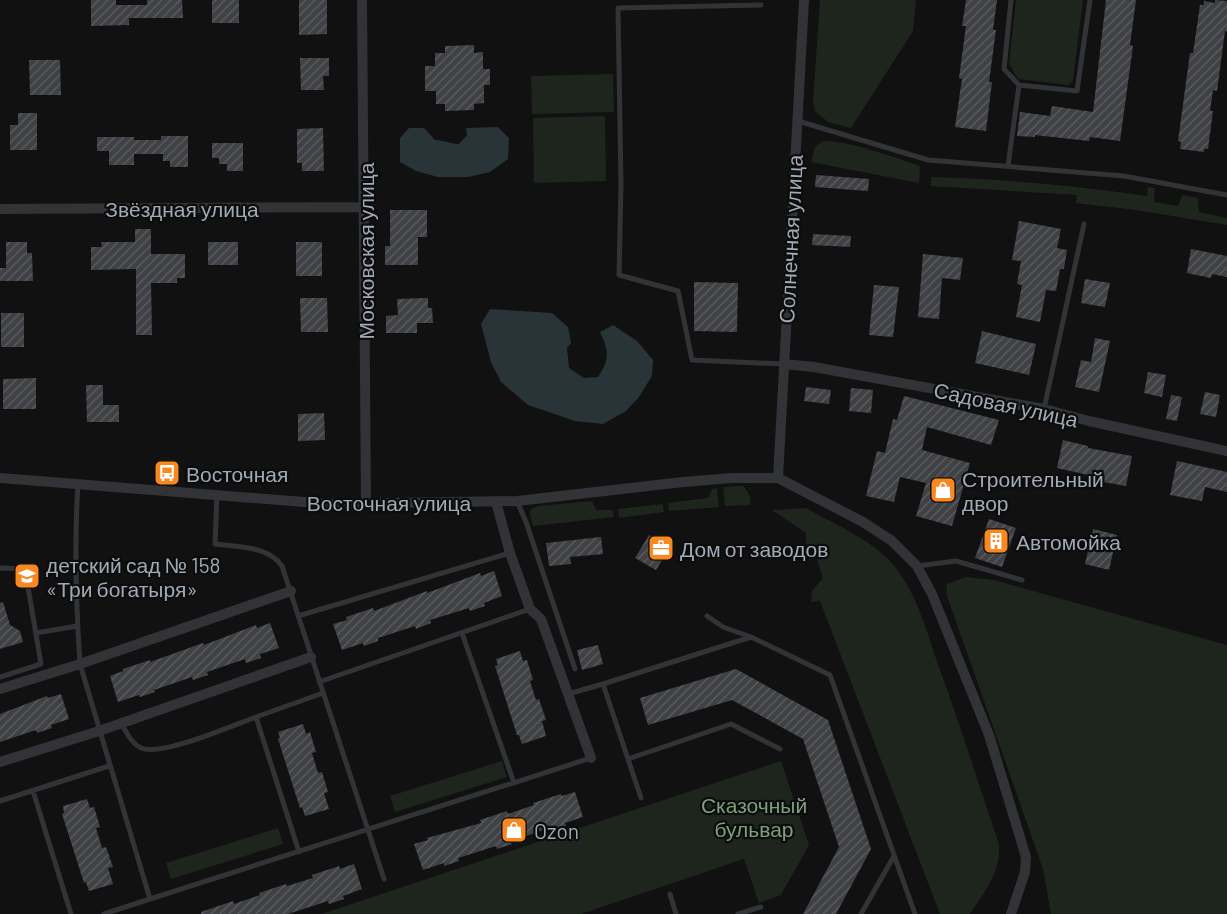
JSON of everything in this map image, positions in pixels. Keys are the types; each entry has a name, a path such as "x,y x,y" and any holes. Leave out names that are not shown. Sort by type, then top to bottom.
{"street":[{"name":"Московская улица","path":"362,0 366,503"},
{"name":"Солнечная улица","path":"778,478 804,0"},
{"name":"Звёздная улица","path":"0,209 365,207"},
{"name":"Садовая улица","path":"784,364 814,367 1044,409 1227,451"},
{"name":"Восточная улица","path":"0,478 330,504 517,501 683,482 732,478 778,478"},
{"path":"778,478 863,522 892,541 917,566 932,594 989,735 1026,857 1025,872 1011,914"},
{"path":"496,502 510,553 530,609 541,619 591,758"},
{"path":"0,690 291,591"},
{"path":"0,762 99,731 311,657"}],"lane":[{"path":"1011,0 1004,69 1019,85 1077,91 1090,0"},
{"path":"761,5 618,8 621,186 619,274 678,291 692,360 784,364"},
{"path":"1008,166 1019,85"},
{"path":"796,121 928,160 1124,176 1227,195"},
{"path":"1044,409 1084,224"},
{"path":"79,483 76,511 77,626 80,664 150,899"},
{"path":"217,495 215,544 255,550 276,557 282,566 384,879"},
{"path":"517,501 575,669"},
{"path":"298,616 510,553"},
{"path":"917,566 956,561 1022,580"},
{"path":"0,568 25,569 41,664 0,677"},
{"path":"319,682 530,609"},
{"path":"707,616 723,627 751,637 830,675 915,914"},
{"path":"36,633 77,626"},
{"path":"462,633 514,783"},
{"path":"568,694 751,637"},
{"path":"603,684 641,798"},
{"path":"121,723 132,742 151,751 167,748 323,693"},
{"path":"256,717 299,852"},
{"path":"628,759 731,724 780,748"},
{"path":"104,914 591,758"},
{"path":"0,801 109,766"},
{"path":"33,791 71,914"},
{"path":"861,914 894,856"},
{"path":"670,894 676,914"},
{"path":"738,914 761,907"}],"green space":[{"path":"820,0 916,0 913,31 851,128 828,122 815,111 813,103"},
{"path":"1016,0 1083,0 1073,80 1069,85 1018,79 1009,64"},
{"path":"613,74 614,112 532,114 531,76"},
{"path":"605,116 606,181 534,183 533,118"},
{"path":"823,141 860,147 920,166 919,183 811,162 815,147"},
{"path":"931,177 985,179 1147,196 1148,187 1155,188 1154,202 1178,206 1182,195 1198,198 1199,212 1227,218 1227,225 1076,203 1077,195 931,186"},
{"path":"743,486 749,495 750,505 725,506 723,487"},
{"path":"717,488 719,507 669,511 668,503 708,498 712,489"},
{"path":"592,501 596,510 612,510 614,517 533,526 531,509 538,506"},
{"path":"663,504 664,512 619,518 618,509"},
{"path":"806,508 859,537 888,559 906,583 920,611 999,844 995,872 970,914 940,914 820,601 811,602 812,591 823,578 815,553 806,543 806,533 772,510"},
{"path":"966,577 994,580 1227,645 1227,914 1051,914 1043,869 946,593 947,584"},
{"path":"502,761 507,777 395,812 390,796"},
{"name":"Сказочный бульвар","path":"781,761 809,845 781,895 759,903 744,859 581,914 321,914"},
{"path":"278,828 283,844 171,879 166,863"}],"shaded area":[{"path":"498,127 509,138 508,159 490,172 468,177 438,177 416,171 400,162 400,138 409,128 424,128 435,140 459,144 467,135 466,128"},
{"path":"490,309 552,313 568,327 571,343 567,348 569,368 584,378 598,377 602,370 607,355 600,332 613,325 637,341 653,360 652,376 639,397 626,411 603,424 575,421 528,405 501,382 491,362 481,324"}],"building":[{"path":"91,0 116,0 116,5 147,5 147,0 182,0 183,18 129,18 129,25 91,26"},
{"path":"212,0 239,0 239,23 212,23"},
{"path":"299,0 327,0 327,34 299,35"},
{"path":"966,0 997,0 993,30 996,30 989,82 992,82 986,131 955,127 962,79 959,78 966,26 962,26"},
{"path":"1106,0 1136,0 1130,45 1133,46 1120,141 1090,137 1089,141 1035,135 1035,137 1017,136 1020,112 1050,116 1052,106 1093,112"},
{"path":"1215,0 1227,1 1227,32 1225,31 1217,91 1213,90 1208,149 1204,149 1204,152 1180,149 1181,142 1178,141 1190,53 1193,53 1200,5 1204,5 1204,1 1215,3"},
{"path":"474,45 474,53 483,52 483,69 490,69 490,85 484,85 484,103 474,104 474,110 445,111 445,104 436,104 436,91 425,91 425,66 435,66 435,53 445,53 445,46"},
{"path":"300,58 329,58 329,76 323,76 324,90 301,90"},
{"path":"29,60 60,60 61,95 30,95"},
{"path":"18,113 37,113 37,150 10,150 10,125 18,125"},
{"path":"323,128 324,171 302,171 302,163 297,163 297,129"},
{"path":"161,136 188,136 188,167 170,167 170,161 163,161 163,154 134,154 134,165 109,165 109,151 97,151 97,137 161,140"},
{"path":"212,143 243,143 243,171 227,171 227,164 219,164 219,158 212,158"},
{"path":"816,175 869,179 868,191 815,187"},
{"path":"390,210 427,210 427,237 418,237 418,265 385,265 385,246 390,246"},
{"path":"1019,221 1061,229 1057,248 1067,250 1064,269 1060,269 1056,291 1046,290 1040,322 1016,317 1022,285 1017,284 1021,261 1012,260"},
{"path":"135,229 151,229 151,254 185,254 185,278 177,278 177,283 151,283 152,335 136,335 136,269 91,270 91,247 102,247 101,242 135,242"},
{"path":"813,234 851,236 850,247 812,245"},
{"path":"6,242 27,242 27,253 32,253 33,281 0,281 0,268 6,268"},
{"path":"208,242 238,242 238,265 208,265"},
{"path":"296,242 322,242 322,276 296,276"},
{"path":"1191,249 1227,256 1227,277 1212,274 1211,278 1187,273"},
{"path":"923,254 963,258 960,280 942,278 939,319 918,317"},
{"path":"1085,279 1110,283 1105,307 1081,303"},
{"path":"694,282 738,283 737,332 694,331"},
{"path":"874,285 899,287 893,337 869,335"},
{"path":"300,298 327,298 328,332 301,332"},
{"path":"428,298 428,308 432,308 433,323 417,323 417,333 386,333 386,316 398,315 397,299"},
{"path":"1,313 24,313 24,347 1,347"},
{"path":"982,331 1036,344 1029,375 975,363"},
{"path":"1095,338 1110,341 1099,392 1075,387 1081,360 1091,362"},
{"path":"1148,372 1166,375 1162,397 1144,393"},
{"path":"36,378 36,409 3,409 3,379"},
{"path":"86,385 103,385 103,405 119,405 119,422 87,422"},
{"path":"806,387 831,390 829,404 804,401"},
{"path":"851,388 873,390 871,413 849,411"},
{"path":"1205,392 1220,395 1216,417 1200,414"},
{"path":"1171,395 1182,397 1177,421 1166,419"},
{"path":"904,396 999,420 991,445 927,427 922,450 970,463 952,526 916,516 926,483 900,477 894,502 866,496 877,451 885,453 893,419 897,420"},
{"path":"324,413 325,440 298,441 298,414"},
{"path":"1063,440 1088,446 1088,448 1132,456 1126,486 1097,481 1097,477 1057,468"},
{"path":"1177,461 1227,472 1227,492 1205,487 1202,501 1170,495"},
{"name":"Автомойка","path":"989,519 1016,528 1002,567 975,558"},
{"path":"1093,529 1117,535 1109,570 1085,564"},
{"path":"649,535 670,547 656,570 635,558"},
{"path":"601,537 603,554 570,557 571,564 549,566 546,543"},
{"path":"494,571 502,596 484,603 485,606 470,611 469,608 430,620 431,623 416,629 415,626 378,638 378,641 364,646 363,643 342,650 333,624 347,620 346,617 373,608 374,611 480,573 481,576"},
{"path":"3,602 10,625 20,631 23,642 0,649 0,603"},
{"path":"270,623 279,648 260,654 261,658 246,663 245,659 207,672 208,675 193,680 192,677 154,690 155,692 118,702 110,676 123,669 203,643 204,645 256,625 257,628"},
{"path":"598,645 603,664 582,670 577,650"},
{"path":"520,651 523,661 527,660 536,700 539,699 546,720 542,721 546,736 522,744 495,666 498,665 496,659"},
{"path":"736,669 828,720 871,849 836,914 803,914 839,847 803,739 732,700 648,725 640,698"},
{"path":"61,694 69,719 37,733 36,730 0,742 0,714 47,696 48,698"},
{"path":"303,724 306,734 310,732 316,752 312,753 318,773 322,772 328,792 324,793 329,809 305,816 302,807 300,808 278,739 280,738 278,732"},
{"path":"575,792 583,817 565,823 566,826 551,831 550,828 511,841 512,844 497,849 496,846 458,858 459,861 444,866 444,863 423,870 414,844 428,840 427,838 481,823 480,820 507,811 508,814 534,805 533,803"},
{"path":"87,799 90,808 94,807 100,827 96,828 102,848 106,847 113,867 108,868 113,884 89,891 86,882 84,883 62,814 64,813 63,806"},
{"path":"354,864 362,889 329,904 328,901 288,914 201,914 201,912 233,901 234,904 286,884 287,886 313,878 312,875 339,866 340,869"}],"place":[{"name":"Восточная","path":"167,473"},
{"name":"Строительный двор","path":"943,490"},
{"name":"Автомойка","path":"996,541"},
{"name":"Дом от заводов","path":"661,548"},
{"name":"детский сад № 158 «Три богатыря»","path":"27,576"},
{"name":"Ozon","path":"514,830"}]}
